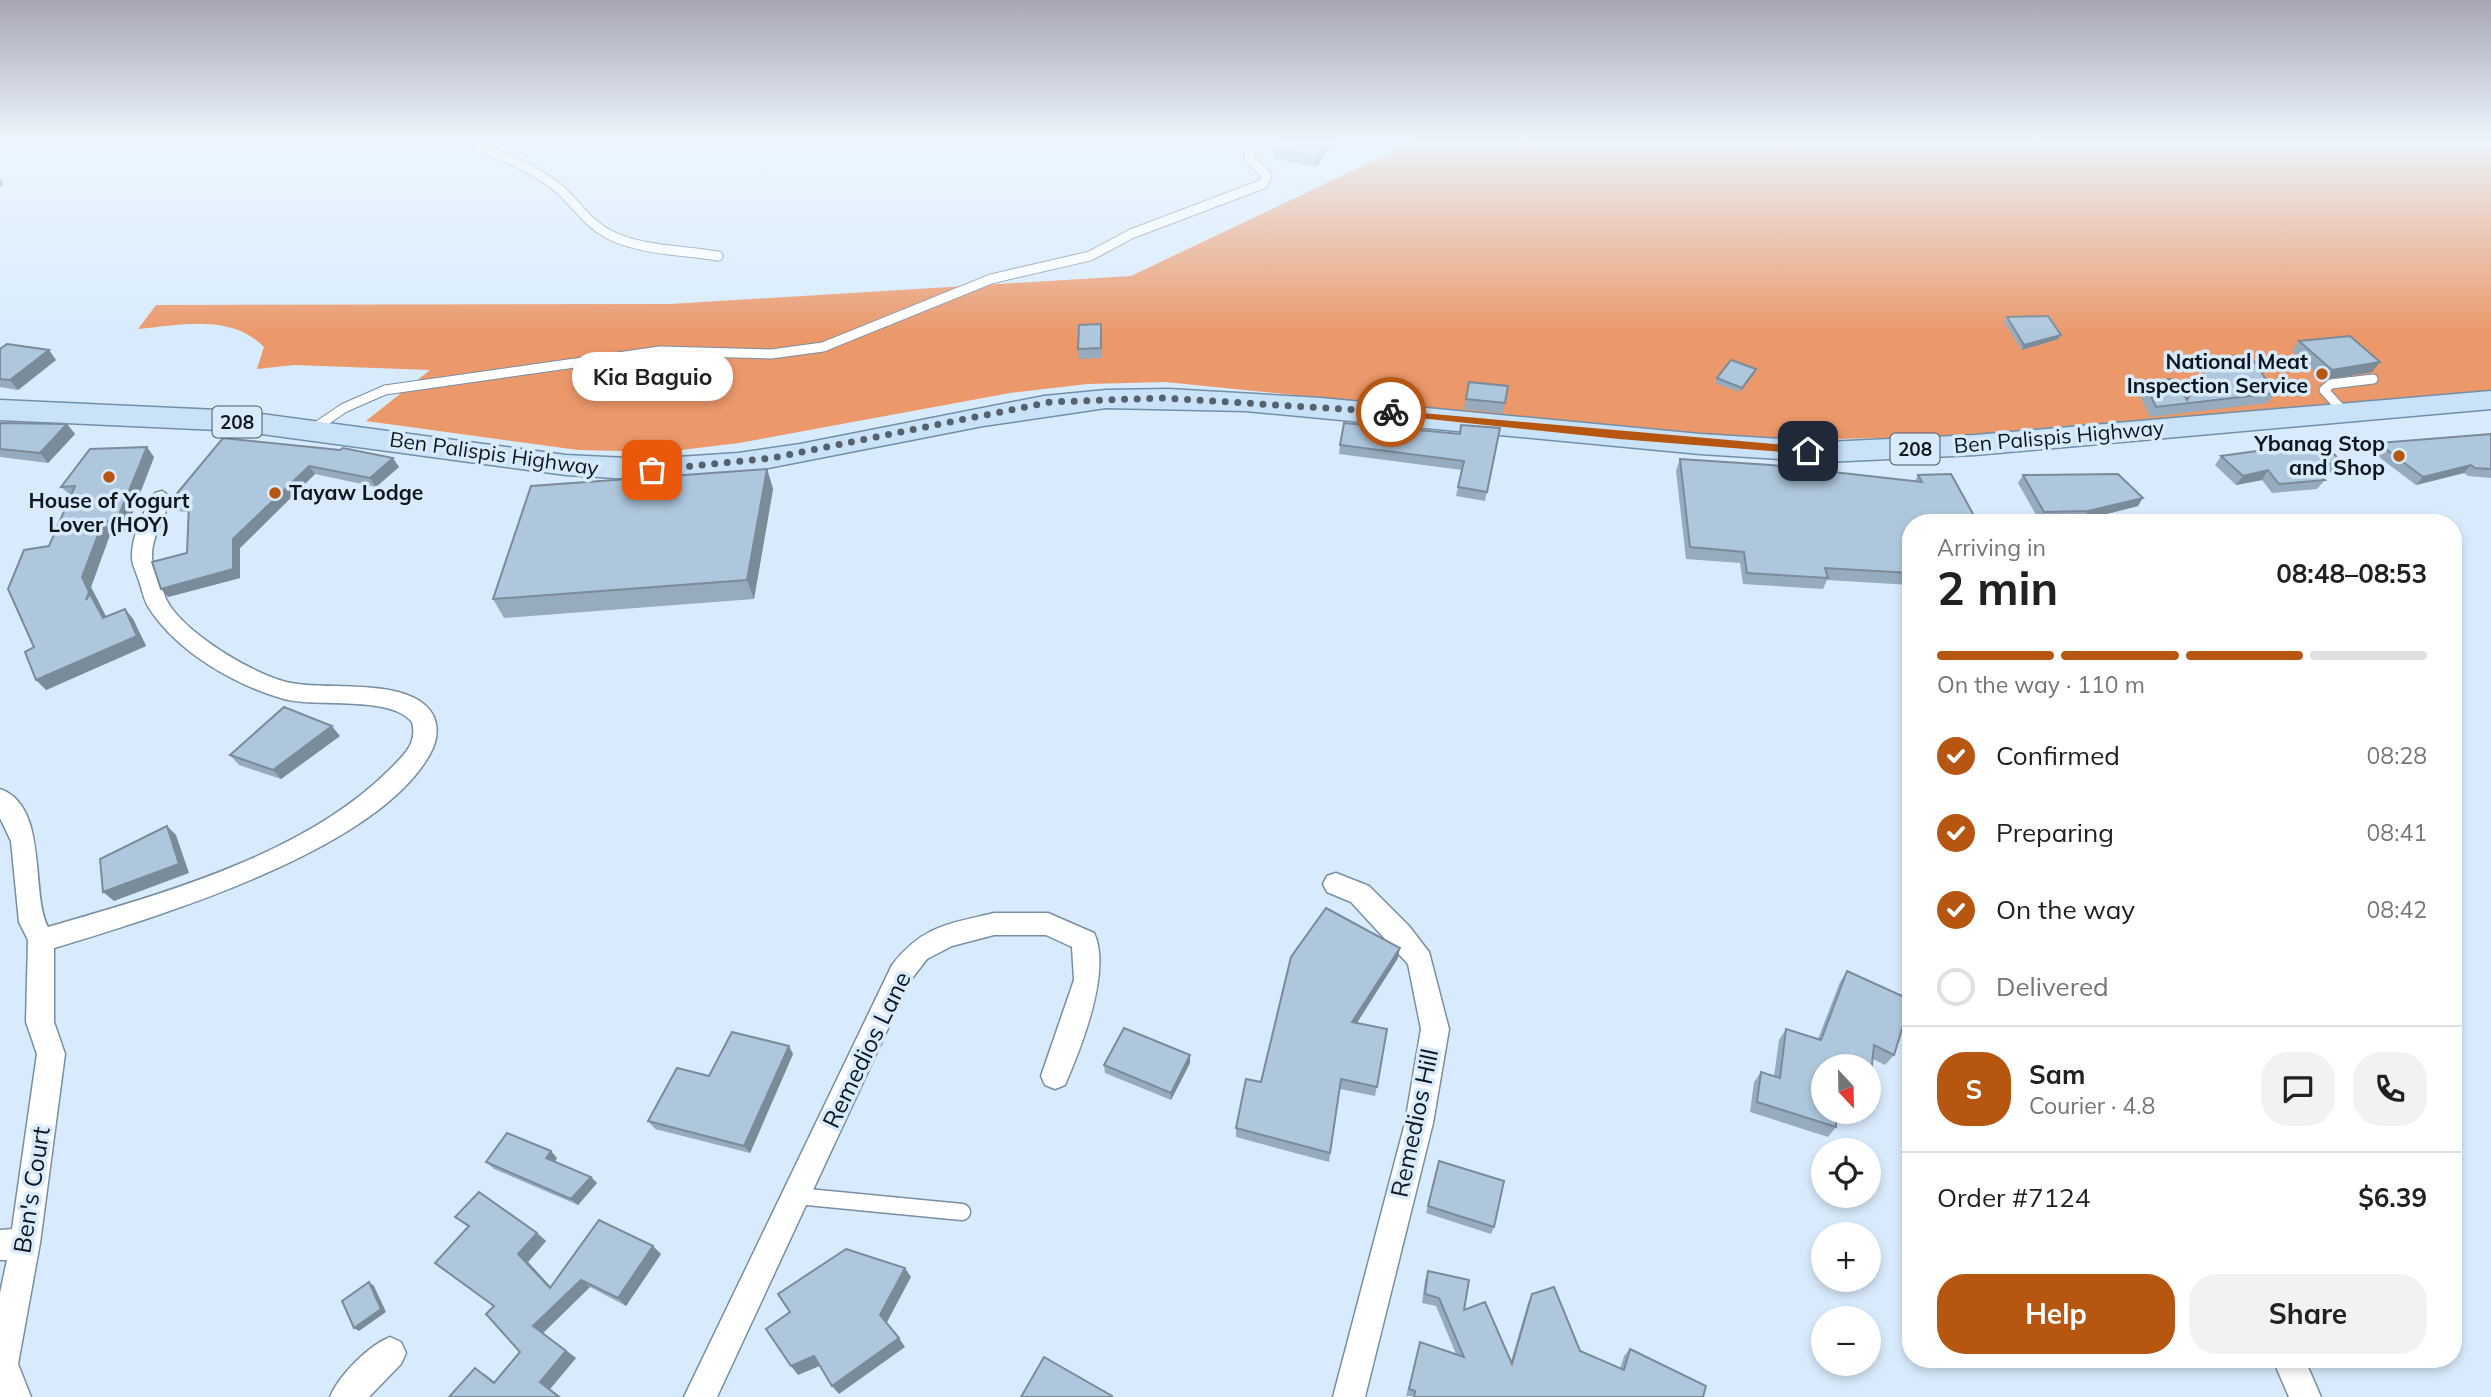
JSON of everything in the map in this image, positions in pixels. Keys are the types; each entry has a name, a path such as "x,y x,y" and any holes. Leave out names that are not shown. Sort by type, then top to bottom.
{"main road":[{"name":"Ben Palispis Highway","path":"0,410 118,414 313,429 552,465 678,470 772,458 1007,410 1104,399 1163,398 1340,407 1780,451 1891,450 1975,445 2491,400"}],"street":[{"path":"41,940 124,916 258,865 313,839 398,779 423,747 426,730 423,717 413,708 359,697 287,691 249,678 191,639 158,604 142,559 150,526 162,498"},
{"name":"Ben's Court","path":"0,799 14,818 23,841 32,922 41,940 40,1022 51,1054 45,1106 12,1244 2,1364 15,1397"},
{"name":"Remedios Hill","path":"1336,884 1360,894 1400,933 1420,960 1435,1029 1419,1123 1349,1397"},
{"name":"Remedios Lane","path":"700,1397 901,973 918,951 946,936 994,924 1048,925 1085,941 1087,980 1055,1076"},
{"path":"346,1397 390,1353"},
{"path":"2292,1368 2305,1397"}],"lane":[{"path":"576,205 598,228 612,235 642,244 718,256"},
{"path":"313,429 344,408 385,390 660,351 771,354 823,346 991,279 1090,256 1131,234 1207,205"},
{"path":"2344,412 2324,390 2331,384 2373,379"},
{"path":"797,1196 962,1212"}],"shaded area":[{"path":"1280,205 2491,205 2491,395 2027,435 1785,440 1634,429 1165,382 1088,384 1010,393 739,443 664,452 578,450 366,421 430,370 294,365 257,369 264,347 251,336 236,329 221,325 188,324 138,329 156,305 670,304 1131,276"}],"building":[{"path":"2048,316 2061,335 2024,345 2007,317"},
{"path":"1101,324 1101,348 1078,349 1079,325"},
{"path":"2350,336 2380,362 2332,370 2299,341"},
{"path":"7,344 49,350 10,380 0,379 0,349"},
{"path":"2214,357 2251,357 2275,393 2156,407 2144,381 2174,379 2187,400"},
{"path":"1731,360 1756,369 1742,388 1717,378"},
{"path":"1469,382 1508,386 1505,403 1466,399"},
{"path":"0,423 67,424 40,453 0,449"},
{"path":"1344,423 1460,434 1461,425 1500,428 1487,492 1458,487 1464,461 1340,445"},
{"path":"2491,434 2491,469 2475,468 2471,465 2423,477 2378,443"},
{"path":"223,438 340,450 343,448 393,458 370,478 309,466 233,539 233,569 161,589 152,562 187,553 189,503 169,503"},
{"path":"2323,442 2342,463 2309,465 2325,480 2279,484 2268,470 2243,476 2221,456"},
{"path":"147,447 117,520 103,522 82,577 89,592 86,600 90,594 103,618 125,609 137,636 36,680 25,652 34,647 8,589 24,550 49,546 75,486 61,487 90,449"},
{"path":"1680,459 1771,465 1922,482 1918,475 1951,474 1973,514 1902,514 1902,572 1825,568 1828,578 1747,573 1744,552 1690,547"},
{"path":"767,469 747,580 493,599 531,486"},
{"path":"2118,474 2143,498 2088,511 2044,512 2023,475"},
{"path":"284,707 332,726 273,770 230,755"},
{"path":"167,826 179,864 103,892 100,859"},
{"path":"1326,908 1400,948 1352,1022 1387,1029 1377,1087 1341,1079 1330,1153 1236,1128 1246,1079 1261,1082 1291,957"},
{"path":"1847,971 1902,996 1902,1029 1894,1055 1874,1045 1873,1054 1811,1054 1811,1119 1757,1102 1761,1072 1780,1078 1786,1029 1821,1040"},
{"path":"1124,1028 1190,1055 1171,1093 1104,1065"},
{"path":"732,1032 789,1046 744,1146 648,1121 677,1068 709,1076"},
{"path":"507,1133 551,1151 546,1158 591,1177 571,1199 486,1162"},
{"path":"1439,1161 1504,1181 1494,1227 1428,1206"},
{"path":"479,1192 537,1233 518,1254 550,1288 599,1220 653,1246 618,1298 581,1280 533,1326 566,1351 540,1382 559,1397 449,1397 475,1368 494,1383 520,1352 486,1314 494,1306 435,1263 469,1226 455,1217"},
{"path":"846,1249 905,1268 880,1315 899,1338 832,1386 814,1356 791,1366 766,1329 790,1312 778,1294"},
{"path":"1428,1271 1469,1280 1464,1310 1485,1302 1512,1364 1532,1294 1554,1287 1580,1351 1624,1370 1630,1349 1706,1386 1703,1397 1414,1397 1415,1391 1409,1389 1420,1342 1464,1357 1439,1298 1425,1294"},
{"path":"369,1282 381,1309 354,1328 342,1301"},
{"path":"1044,1357 1112,1396 1021,1397"}],"way so far":[{"path":"652,470 678,470 772,458 1050,402 1163,398 1391,412"}],"place":[{"name":"National Meat Inspection Service","path":"2322,374"},
{"name":"Ybanag Stop and Shop","path":"2399,456"},
{"name":"Kia Baguio","path":"652,470"},
{"name":"House of Yogurt Lover (HOY)","path":"109,477"},
{"name":"Tayaw Lodge","path":"275,493"}],"route":[{"path":"1391,412 1619,436 1780,451 1808,451"}]}
